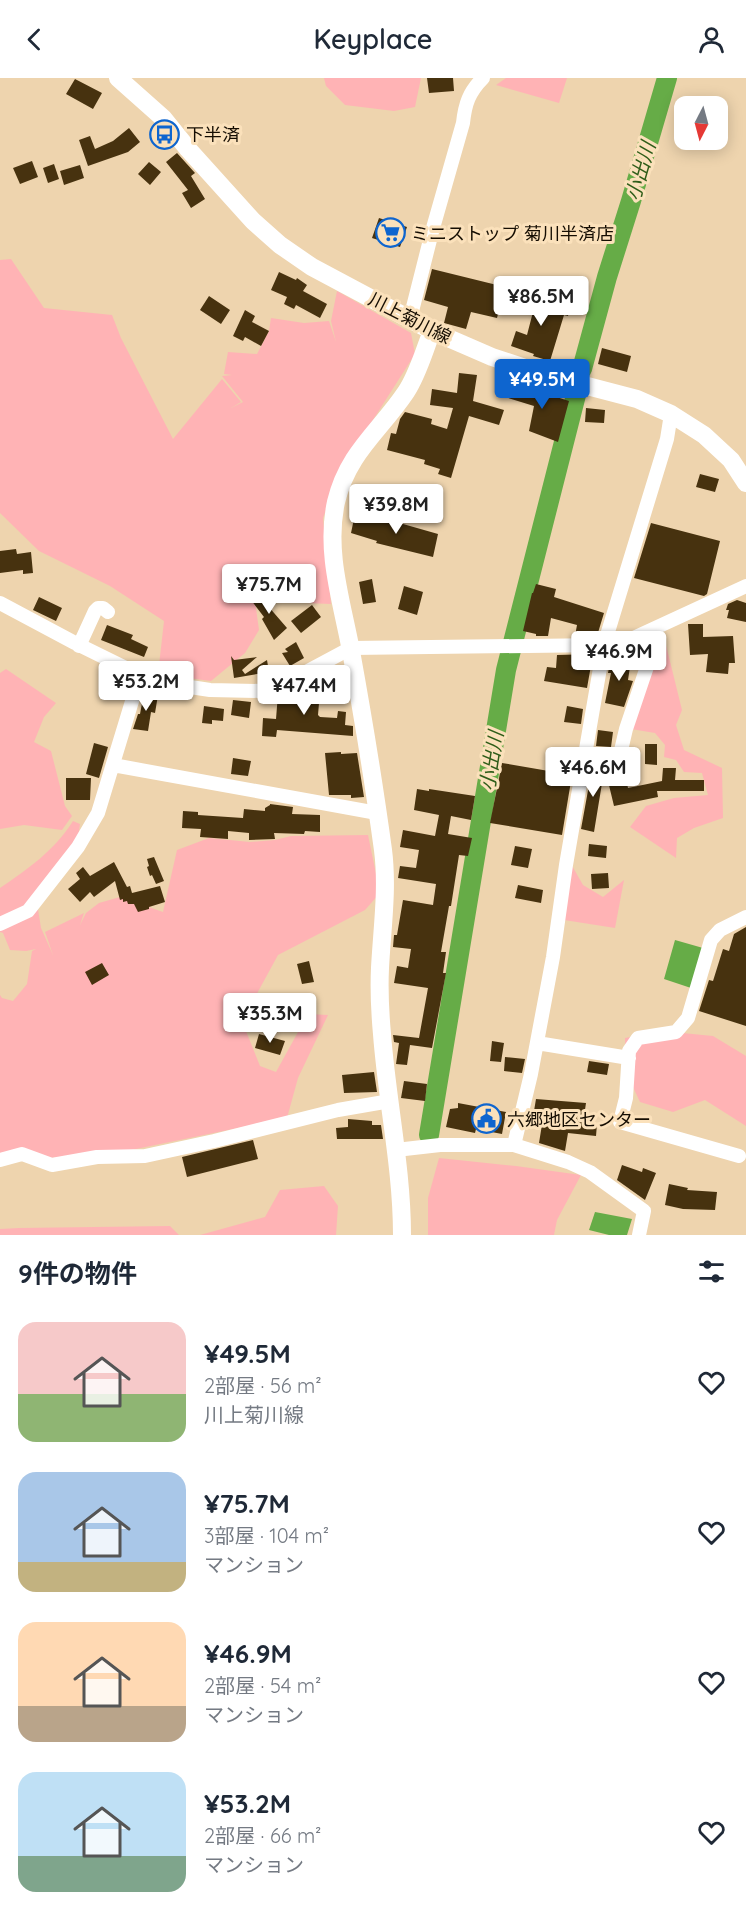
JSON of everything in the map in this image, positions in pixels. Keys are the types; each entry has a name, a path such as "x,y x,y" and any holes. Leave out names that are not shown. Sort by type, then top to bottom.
{"street":[{"name":"川上菊川線","path":"118,78 163,118 252,221 280,245 312,267 432,332 492,357 549,376 637,399 671,414 704,435 731,460 746,483"},
{"path":"410,319 463,123 465,108 472,88 483,78"},
{"path":"402,1235 396,1150 382,1033 380,970 385,894 384,854 351,648 334,560 332,526 337,500 347,472 359,450 406,392 432,332"},
{"path":"514,1145 537,1043 604,645 667,439 671,414"},
{"path":"0,603 79,646 140,675 164,683 210,690 261,691 295,678 351,648 604,645 629,640 746,586"},
{"path":"79,646 95,611 103,608 108,612"},
{"path":"619,759 626,729 654,646 654,629"},
{"path":"0,924 28,911 78,847 98,813 140,675"},
{"path":"585,753 621,759 632,772"},
{"path":"113,765 377,813"},
{"path":"739,1156 620,1122 626,1098 630,1051 638,1038 676,1032 688,1018 711,940 720,930 746,917"},
{"path":"537,1043 629,1058"},
{"path":"0,1160 22,1155 52,1165 97,1157 145,1156 214,1142 338,1110 390,1101"},
{"path":"396,1150 440,1145 514,1145 568,1162 590,1172 644,1211 639,1235"}],"shaded area":[{"path":"324,78 421,78 415,107 394,111 345,105 326,86"},
{"path":"506,78 567,78 559,103 496,85"},
{"path":"11,259 44,308 112,315 121,338 173,439 222,379 241,402 231,408 243,402 222,376 232,375 224,374 228,352 257,354 269,331 271,318 304,323 329,321 336,342 331,321 337,291 411,333 415,354 341,470 323,518 331,604 255,601 259,630 245,653 211,681 158,674 164,621 110,586 39,551 0,513 0,260"},
{"path":"664,637 682,710 676,725 684,750 722,768 723,818 694,828 677,838 676,858 630,827 646,806 674,798 708,795 702,773 684,772 676,760 664,757 665,745 655,733 631,729 641,649"},
{"path":"6,669 56,703 44,717 34,742 51,751 65,806 72,816 62,830 24,825 0,829 0,673"},
{"path":"73,821 80,824 78,838 36,897 41,928 53,955 45,932 84,913 80,925 86,913 99,903 120,897 163,912 177,850 209,838 250,842 291,836 368,835 380,893 365,910 278,955 242,1021 260,1066 276,1072 308,1014 328,1015 298,1078 287,1118 97,1157 75,1156 0,1162 0,995 2,998 13,1001 27,984 32,951 36,949 10,950 3,933 0,932 0,888 49,850"},
{"path":"571,864 583,885 603,897 624,880 615,928 564,920"},
{"path":"675,940 703,948 691,988 664,979"},
{"path":"662,1031 713,1036 746,1056 746,1126 705,1100 673,1112 640,1102 626,1072 625,1038"},
{"path":"439,1158 581,1175 557,1220 554,1235 428,1235 428,1198"},
{"path":"324,1186 338,1206 336,1235 200,1235 265,1217 280,1190"},
{"path":"595,1212 632,1219 627,1235 609,1235 589,1230"},
{"path":"170,1226 179,1235 0,1235 0,1229"}],"building":[{"path":"427,78 453,78 454,91 429,93"},
{"path":"75,79 102,93 93,109 66,94"},
{"path":"129,128 140,142 128,152 88,166 79,140 90,136 95,149 113,141"},
{"path":"177,153 195,173 191,176 205,199 191,208 182,193 188,190 166,162"},
{"path":"32,161 38,177 20,184 13,168"},
{"path":"149,162 161,172 150,185 138,174"},
{"path":"54,164 59,179 48,183 43,168"},
{"path":"80,165 84,178 64,185 60,171"},
{"name":"ミニストップ 菊川半済店","path":"379,218 407,227 400,247 372,238"},
{"path":"432,269 505,287 497,318 471,312 466,329 444,323 448,307 424,300"},
{"path":"279,272 296,280 297,278 307,285 303,291 327,304 320,318 296,305 294,309 284,304 287,297 271,290"},
{"path":"523,294 570,305 568,316 564,315 550,361 511,346 516,331 527,335 534,308 520,305"},
{"path":"209,296 230,310 221,324 200,310"},
{"path":"245,310 255,316 252,322 269,331 261,346 245,337 243,341 233,336"},
{"path":"602,348 631,356 627,372 598,364"},
{"path":"459,373 477,375 473,401 504,410 499,425 469,416 451,478 438,474 440,469 424,464 425,460 387,450 391,433 396,434 400,419 405,412 432,419 431,424 447,429 453,408 430,405 432,389 457,393"},
{"path":"510,382 569,401 558,442 529,431 534,406 505,397"},
{"path":"586,408 605,410 604,423 585,422"},
{"path":"700,474 719,479 715,492 696,487"},
{"path":"405,490 431,497 426,510 402,502"},
{"path":"355,514 381,522 382,518 438,534 433,557 376,543 377,541 351,533"},
{"path":"651,523 720,541 707,594 704,596 634,578"},
{"path":"16,549 17,554 31,552 33,573 23,574 23,570 0,573 0,551"},
{"path":"372,579 376,602 363,604 359,582"},
{"path":"536,584 556,589 554,597 604,613 597,636 575,636 577,625 551,618 548,636 536,636 536,634 523,631"},
{"path":"404,586 423,592 417,615 398,609"},
{"path":"269,592 276,599 268,606 287,628 274,640 262,619 264,617 251,600 259,593 263,597"},
{"path":"39,597 62,608 56,621 33,610"},
{"path":"737,600 746,603 746,622 727,618 728,604"},
{"path":"312,605 321,617 301,633 291,621"},
{"path":"688,624 703,624 703,637 733,636 735,663 729,663 728,674 706,672 708,654 690,655"},
{"path":"107,625 133,635 131,639 148,647 144,657 101,640"},
{"path":"296,642 304,658 290,666 282,653 288,652 285,649"},
{"path":"593,654 587,688 544,681 547,667 556,668 557,655"},
{"path":"231,656 234,660 257,657 242,670 245,674 267,660 269,672 234,678"},
{"path":"611,657 631,660 628,680 633,681 624,707 605,703 611,673 608,673"},
{"path":"302,689 320,691 318,715 320,717 337,718 338,711 346,712 345,725 353,726 353,736 277,730 276,737 262,736 263,718 276,719 278,694 285,691 302,693"},
{"path":"144,693 158,695 155,713 151,712 148,731 133,729 138,714 140,714"},
{"path":"233,700 251,702 249,718 231,715"},
{"path":"204,706 224,709 223,721 212,720 212,724 202,723"},
{"path":"567,706 583,709 581,724 564,722"},
{"path":"598,730 613,732 611,747 596,746"},
{"path":"94,743 108,747 99,778 86,774"},
{"path":"645,744 657,744 657,765 645,764"},
{"path":"341,752 341,754 357,753 364,797 329,795 325,753"},
{"path":"233,758 251,761 248,776 231,774"},
{"path":"502,763 572,775 562,835 490,823"},
{"path":"593,763 605,765 594,832 581,829"},
{"path":"663,768 676,768 675,780 704,780 704,791 657,791 658,797 614,806 607,777 622,774 628,788 662,781"},
{"path":"66,778 91,778 90,800 66,800"},
{"path":"417,789 475,796 471,820 451,816 448,834 472,838 468,856 459,855 451,906 449,906 441,952 446,952 443,973 446,973 432,1048 410,1045 407,1065 396,1064 399,1043 394,1042 393,1035 419,1038 428,988 394,983 397,966 408,968 411,949 393,947 394,935 397,935 403,900 433,905 436,884 398,878 400,866 416,868 419,850 400,847 403,830 435,836 439,815 414,810"},
{"path":"270,804 293,807 292,814 320,815 320,832 274,833 275,839 249,840 249,833 228,831 228,839 200,837 201,829 182,828 183,811 198,812 198,815 243,818 244,809 265,811"},
{"path":"589,844 607,846 606,858 588,856"},
{"path":"515,846 532,849 528,868 511,865"},
{"path":"154,857 164,881 156,884 147,867 149,866 147,859"},
{"path":"114,862 132,893 160,886 165,902 138,912 134,904 120,900 115,881 94,897 90,892 80,902 68,889 80,879 76,873 83,867 90,876"},
{"path":"608,873 609,888 592,889 591,874"},
{"path":"518,885 543,890 541,903 515,898"},
{"path":"746,927 746,1026 699,1011 709,980 713,981 723,949 729,951 734,934"},
{"path":"309,961 314,982 302,984 297,964"},
{"path":"102,963 109,975 92,985 85,972"},
{"path":"259,1034 285,1041 280,1055 255,1048"},
{"path":"492,1041 504,1043 501,1062 490,1061"},
{"path":"505,1057 525,1059 522,1073 504,1071"},
{"path":"589,1061 609,1064 607,1075 587,1072"},
{"path":"374,1072 377,1092 344,1093 342,1075"},
{"path":"404,1081 427,1084 425,1101 401,1098"},
{"path":"536,1099 586,1103 583,1123 597,1124 596,1136 568,1133 565,1151 539,1143 544,1112 534,1111"},
{"path":"458,1103 506,1112 502,1134 476,1129 475,1133 446,1127 450,1109 458,1108"},
{"path":"348,1119 372,1121 372,1125 381,1125 383,1139 337,1139 336,1128 348,1127"},
{"path":"253,1140 258,1159 187,1177 182,1157"},
{"path":"622,1165 642,1172 643,1168 656,1173 645,1200 617,1180"},
{"path":"669,1184 688,1188 687,1190 717,1192 715,1210 683,1209 665,1205"}],"waterway":[{"name":"小出川","path":"582,369 667,78"},
{"name":"小出川","path":"429,1135 506,670 577,391"}],"place":[{"name":"下半済","path":"165,134"},
{"name":"ミニストップ 菊川半済店","path":"390,233"},
{"name":"六郷地区センター","path":"486,1119"}]}
